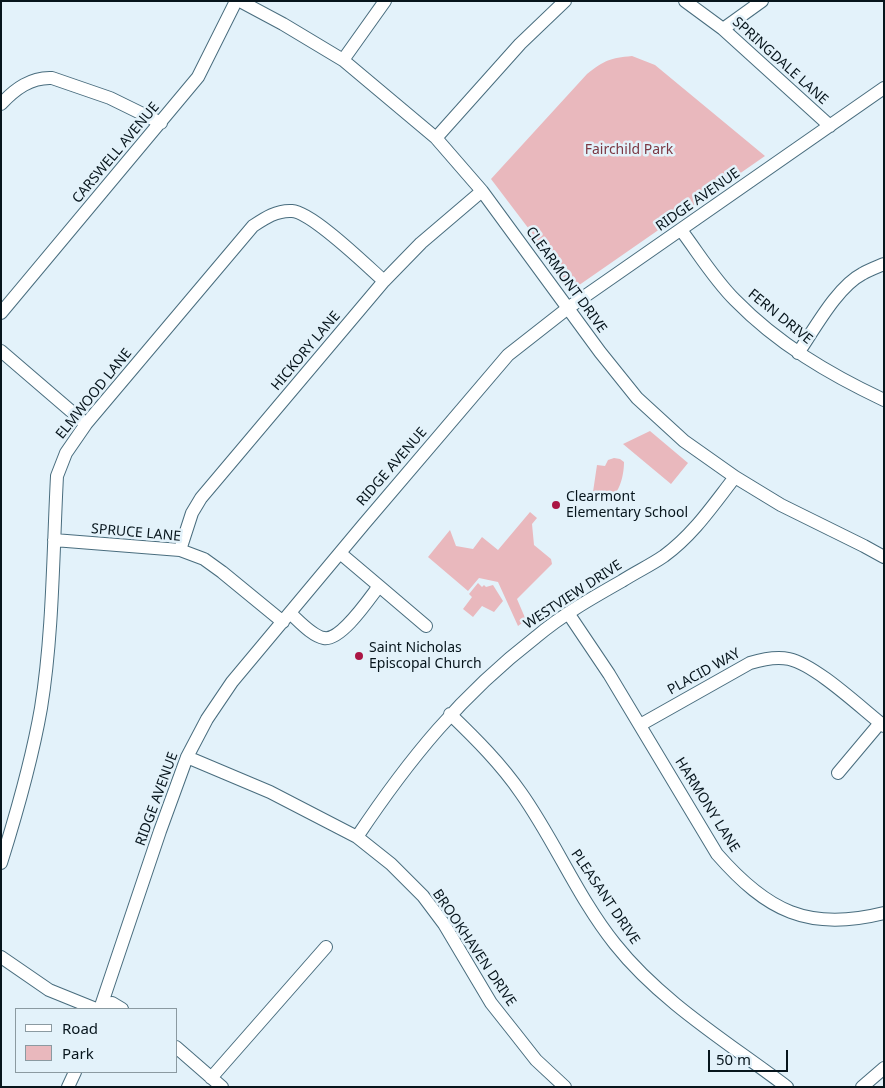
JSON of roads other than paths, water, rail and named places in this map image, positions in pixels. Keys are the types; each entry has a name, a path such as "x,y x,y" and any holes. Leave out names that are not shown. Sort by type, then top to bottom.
{"street":[{"name":"CARSWELL AVENUE","path":"1,313 161,124 198,77 236,1"},
{"name":"CLEARMONT DRIVE","path":"240,1 343,60 436,138 482,191 600,352 638,398 684,441 735,477 781,505 884,557"},
{"path":"343,60 385,1"},
{"path":"436,138 520,44 565,1"},
{"name":"SPRINGDALE LANE","path":"685,1 723,29 830,126"},
{"path":"723,29 762,1"},
{"path":"1,104 20,87 44,77 110,98 161,124"},
{"name":"RIDGE AVENUE","path":"101,1008 187,757 207,719 232,682 340,553 508,356 568,308 884,88"},
{"name":"HICKORY LANE","path":"180,550 192,512 201,498 384,281 422,243 482,191"},
{"name":"ELMWOOD LANE","path":"1,863 28,771 41,708 47,656 57,476 66,453 86,424 253,226 272,214 293,211 318,223 384,281"},
{"name":"FERN DRIVE","path":"681,230 714,276 758,322 798,353 830,373 884,400"},
{"path":"798,353 848,284 861,274 884,264"},
{"path":"1,352 86,424"},
{"name":"WESTVIEW DRIVE","path":"357,837 390,788 425,742 450,714 536,636 568,613 664,556 684,540 702,521 735,477"},
{"name":"SPRUCE LANE","path":"54,540 180,550 204,558 286,617 317,635 330,638 343,630 379,586"},
{"path":"340,553 426,626"},
{"name":"HARMONY LANE","path":"568,613 609,674 717,854 738,879 760,897 809,918 836,920 862,918 884,912"},
{"name":"PLACID WAY","path":"640,725 750,662 780,658 791,659 819,674 882,725"},
{"name":"PLEASANT DRIVE","path":"450,714 487,751 522,793 615,944 652,984 787,1087"},
{"path":"838,773 882,725"},
{"name":"BROOKHAVEN DRIVE","path":"187,757 270,792 357,837 391,864 423,896 444,924 491,1003 536,1060 565,1087"},
{"path":"211,1078 326,947"},
{"path":"1,956 49,990 94,1008"},
{"path":"103,1008 112,1003 120,1008"},
{"path":"178,1049 222,1087"},
{"path":"862,1087 884,1068"},
{"path":"68,1087 75,1073"}],"place":[{"name":"Clearmont Elementary School","path":"556,505"},
{"name":"Saint Nicholas Episcopal Church","path":"359,656"}],"park label":[{"name":"Fairchild Park","path":"629,150"}]}
